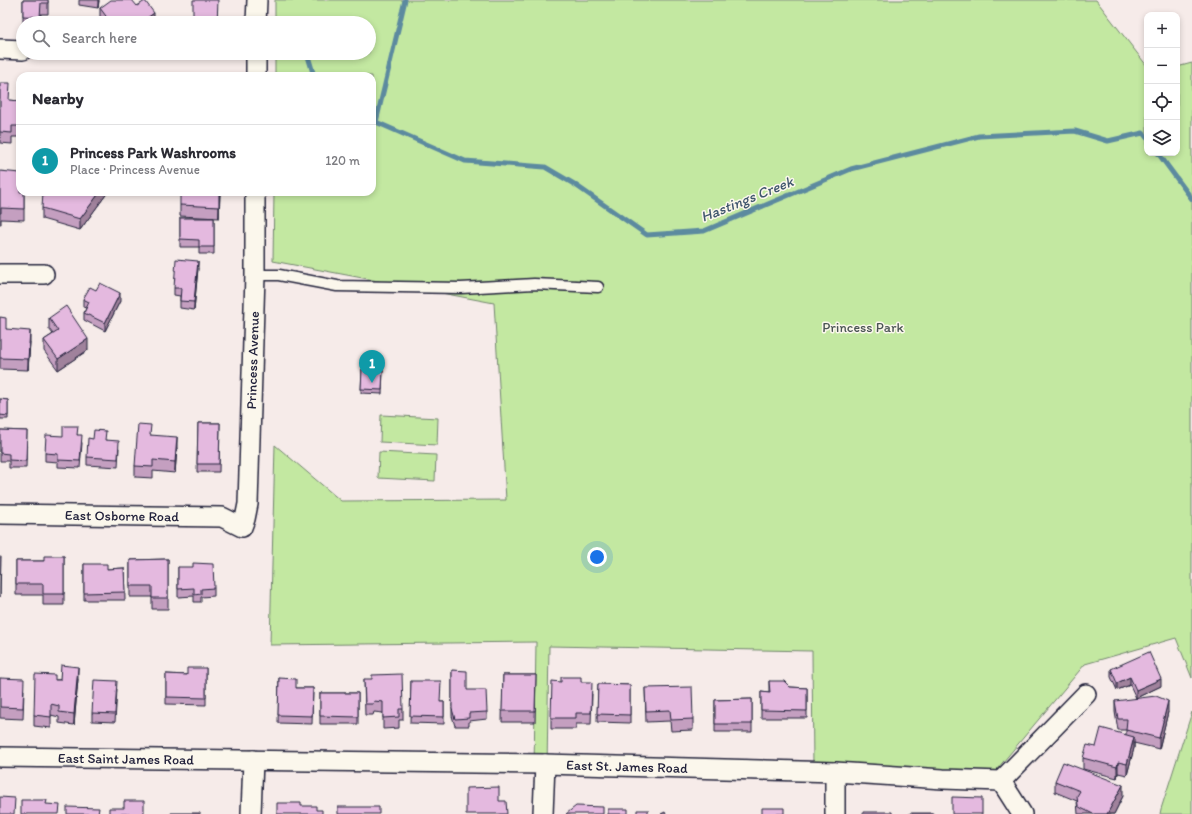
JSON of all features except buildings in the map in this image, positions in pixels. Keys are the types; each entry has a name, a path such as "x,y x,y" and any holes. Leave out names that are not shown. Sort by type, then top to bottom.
{"street":[{"path":"256,16 257,0"},
{"path":"0,49 16,50"},
{"path":"256,60 256,72"},
{"name":"Princess Avenue","path":"242,527 248,504 255,275 255,196"},
{"path":"0,274 44,274"},
{"name":"East Osborne Road","path":"0,514 222,517 242,527"},
{"path":"1022,814 1001,780 1086,694"},
{"name":"East Saint James Road","path":"0,757 253,760"},
{"path":"251,814 253,760"},
{"name":"East St. James Road","path":"253,760 545,764 835,772 943,779 1001,780"},
{"path":"543,814 545,764"},
{"path":"835,772 835,814"}],"lane":[{"path":"255,275 280,275 337,286 461,288 534,284 598,287"}],"green space":[{"name":"Princess Park","path":"275,0 1096,0 1144,62 1144,156 1180,156 1180,66 1192,63 1192,678 1176,638 1085,664 993,774 813,768 812,651 549,646 547,767 534,767 536,642 270,645 275,445 341,501 506,500 494,303 273,261 274,196 376,196 376,72 275,72 275,60 376,60 376,16 275,16"},
{"path":"381,415 438,418 437,445 380,442"},
{"path":"379,452 436,455 435,481 378,478"},
{"path":"1192,712 1192,814 1160,814 1161,809"}],"waterway":[{"name":"Hastings Creek","path":"405,0 376,122 465,161 545,167 574,184 647,235 704,231 851,169 979,136 1075,131 1108,141 1143,133 1144,134"},
{"path":"309,60 313,72"},
{"name":"Hastings Creek","path":"1160,156 1192,199"}],"place":[{"name":"Princess Park Washrooms","path":"372,383"}]}
